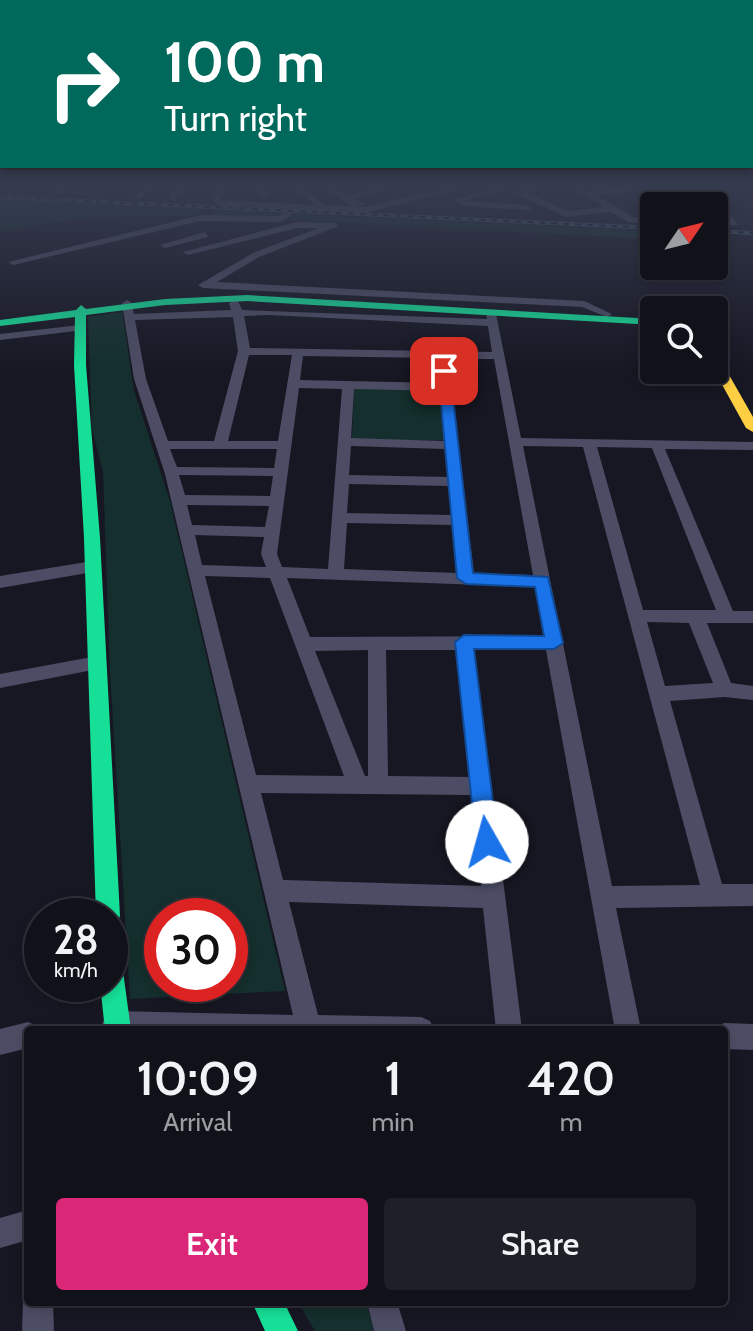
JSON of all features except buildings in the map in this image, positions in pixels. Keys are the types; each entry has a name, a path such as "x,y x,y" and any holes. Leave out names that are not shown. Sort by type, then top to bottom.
{"street":[{"path":"13,262 81,246"},
{"path":"188,252 212,246"},
{"path":"244,246 256,255"},
{"path":"202,292 256,255 281,246"},
{"path":"202,292 234,305 398,337 442,355 499,356"},
{"path":"0,321 81,316 202,292 322,294 640,318"},
{"path":"226,471 226,445 244,351 242,327 234,305"},
{"path":"128,309 234,305 492,319 640,319"},
{"path":"128,309 140,379 187,530 308,1026"},
{"path":"0,337 81,316"},
{"path":"81,316 80,365 93,567 107,898"},
{"path":"244,351 298,352 492,319"},
{"path":"492,319 627,1026"},
{"path":"298,352 269,554 303,644 368,785"},
{"path":"442,355 466,578"},
{"path":"728,361 753,403"},
{"path":"293,384 446,387"},
{"path":"728,384 753,428"},
{"path":"336,573 348,385"},
{"path":"345,442 452,445"},
{"path":"515,442 749,446 753,461"},
{"path":"589,444 714,895"},
{"path":"162,445 284,445"},
{"path":"657,445 727,617"},
{"path":"171,471 280,472"},
{"path":"342,479 455,482"},
{"path":"179,500 276,501"},
{"path":"339,518 460,520"},
{"path":"187,530 271,532"},
{"path":"0,582 93,567"},
{"path":"197,570 542,581"},
{"path":"636,616 753,617"},
{"path":"696,618 725,690"},
{"path":"464,642 509,1026"},
{"path":"368,785 377,643"},
{"path":"303,644 554,643"},
{"path":"0,681 97,663"},
{"path":"658,694 725,690 753,693"},
{"path":"249,784 481,786"},
{"path":"275,891 494,897"},
{"path":"603,897 753,895"},
{"path":"114,1002 117,1026"},
{"path":"0,1042 24,1036"},
{"path":"728,1036 753,1037"},
{"path":"0,1233 24,1226"},
{"path":"38,1306 38,1331"},
{"path":"269,1306 282,1331"},
{"path":"383,1306 390,1331"}],"green space":[{"path":"122,312 134,390 170,501 285,991 248,993 248,898 144,898 144,998 130,999 128,898 124,898 110,672 103,472 92,429 88,317"},
{"path":"354,389 440,389 445,440 352,440"},
{"path":"300,1306 367,1306 374,1331 315,1331"}],"traffic: fast":[{"path":"0,323 165,302 247,298 640,321"},
{"path":"81,308 80,365 92,538 107,898"},
{"path":"115,1002 118,1026"},
{"path":"269,1306 282,1331"}],"traffic: slow":[{"path":"728,384 753,428"}],"route":[{"path":"444,371 466,578 542,581 554,643 464,642 487,842"}]}
